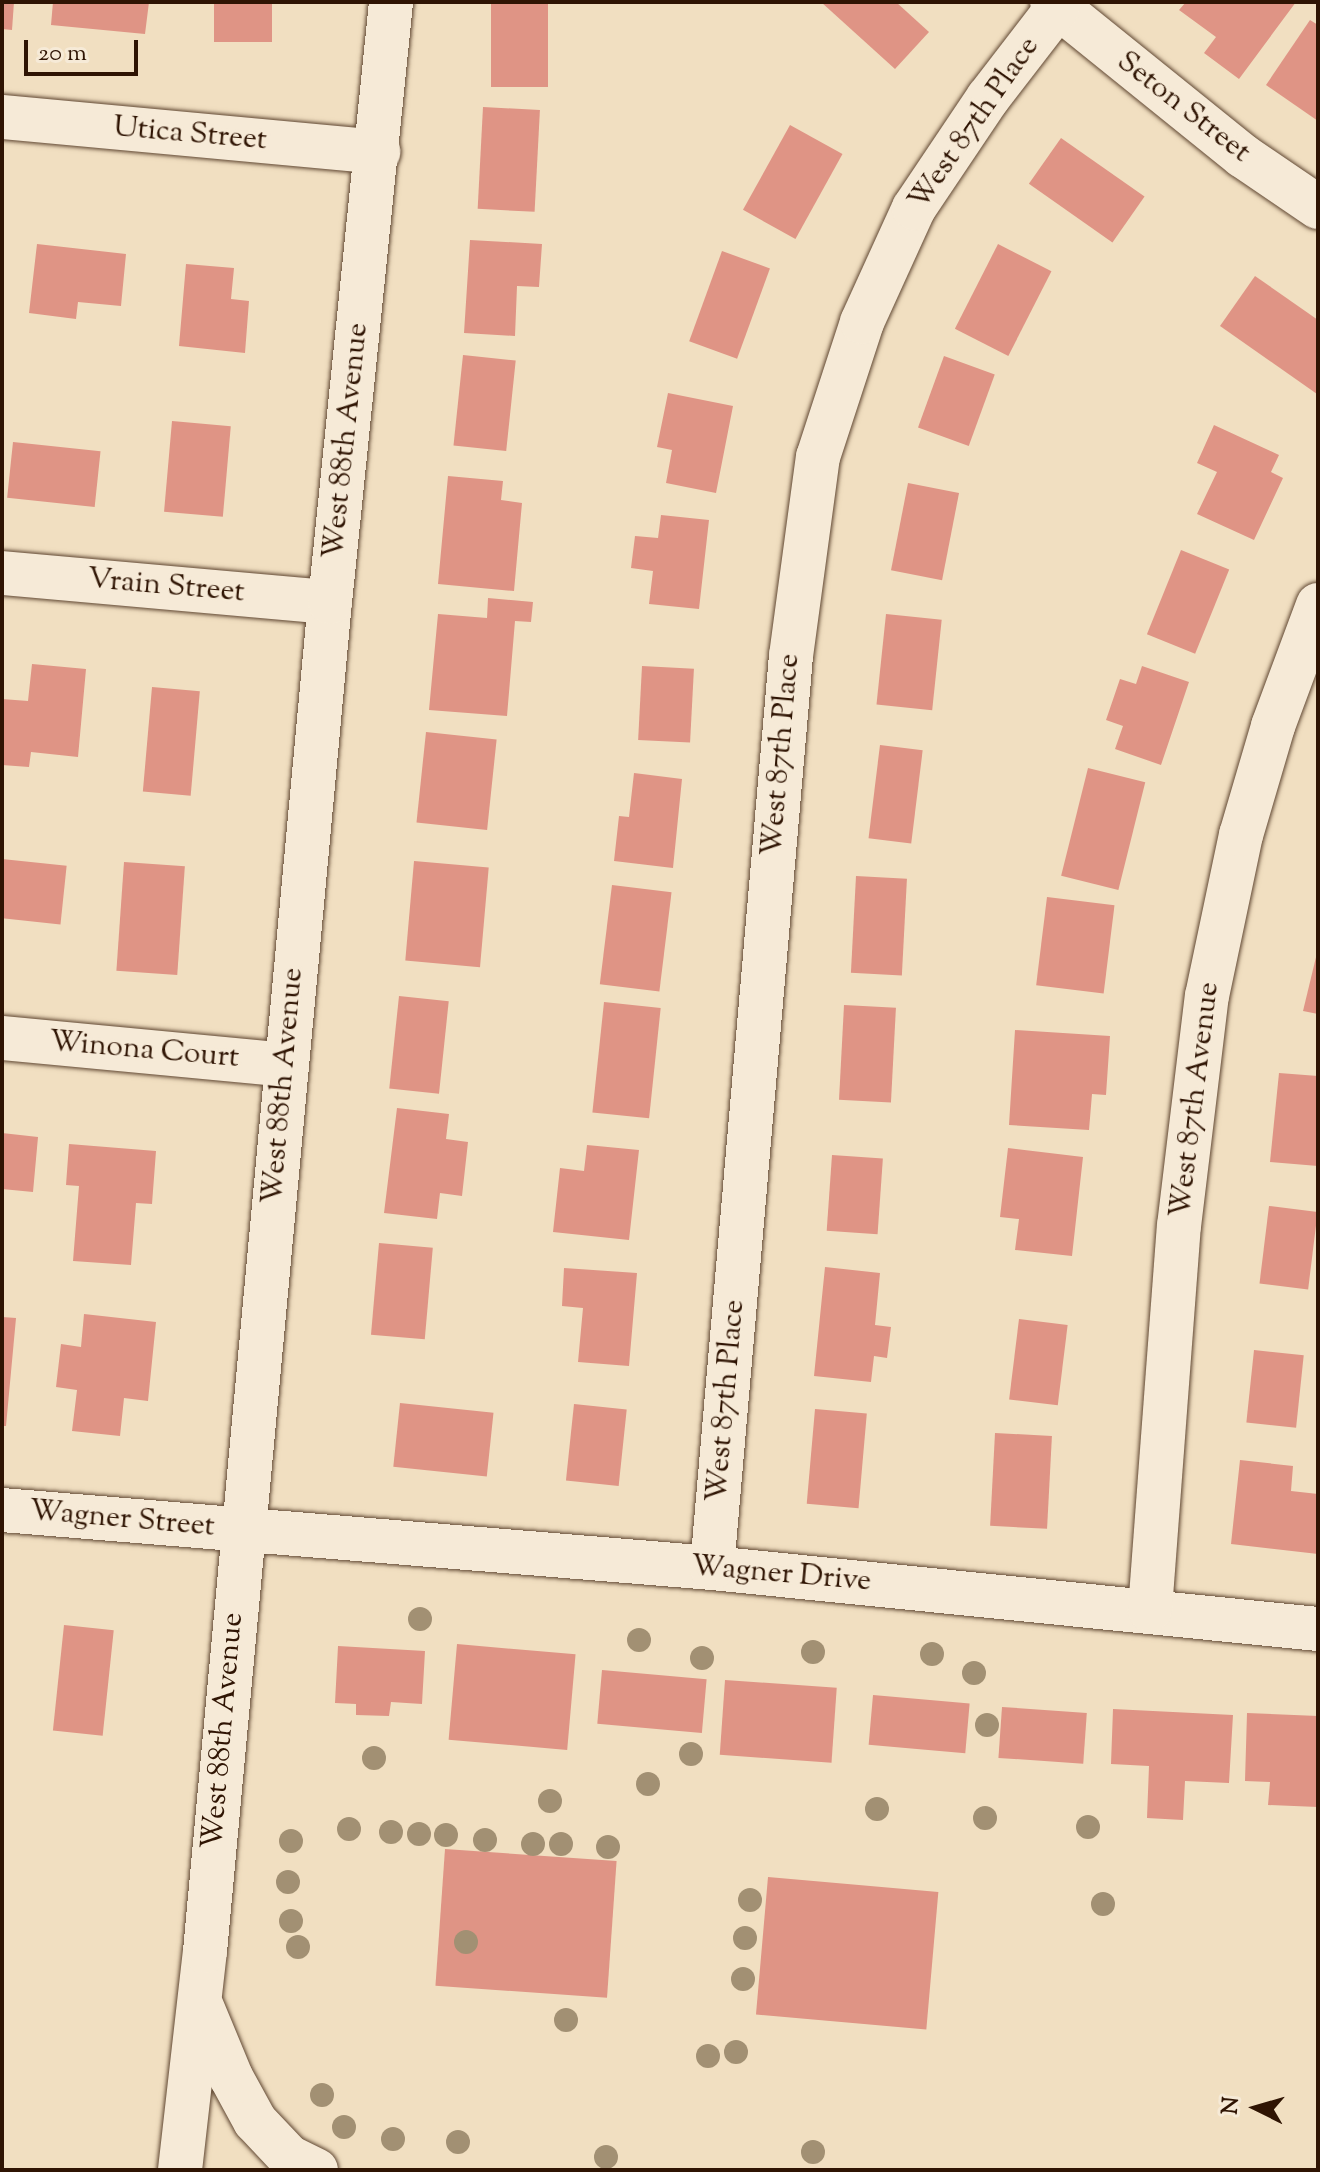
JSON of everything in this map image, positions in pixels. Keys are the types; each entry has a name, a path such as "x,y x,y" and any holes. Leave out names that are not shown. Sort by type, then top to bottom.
{"street":[{"name":"West 88th Avenue","path":"180,2170 200,2001 330,602 391,2"},
{"name":"Seton Street","path":"1055,5 1206,128 1318,207"},
{"name":"West 87th Place","path":"712,1568 791,656 818,457 862,322 914,208 1055,5"},
{"name":"Utica Street","path":"2,117 378,152"},
{"name":"Vrain Street","path":"2,573 330,602"},
{"name":"West 87th Avenue","path":"1150,1610 1179,1226 1207,996 1241,835 1273,726 1318,605"},
{"name":"Winona Court","path":"2,1038 286,1065"},
{"name":"Wagner Street","path":"2,1510 242,1531"},
{"name":"Wagner Drive","path":"242,1531 712,1568 1318,1629"},
{"path":"200,2001 231,2077 255,2121 289,2157 316,2170"}],"building":[{"path":"2,2 14,2 12,30 2,29"},
{"path":"53,2 149,2 145,34 51,25"},
{"path":"214,2 272,2 272,42 214,42"},
{"path":"491,2 548,2 548,87 491,87"},
{"path":"821,2 896,2 929,32 895,69"},
{"path":"1186,2 1296,2 1239,79 1204,53 1216,37 1179,10"},
{"path":"1310,20 1318,25 1318,121 1266,85"},
{"path":"483,107 540,110 535,212 478,209"},
{"path":"790,125 842,154 795,239 743,210"},
{"path":"1061,138 1145,197 1112,242 1029,184"},
{"path":"470,240 542,244 539,287 517,286 515,336 464,333"},
{"path":"37,244 126,254 121,306 78,302 76,319 29,313"},
{"path":"998,244 1051,271 1008,356 955,329"},
{"path":"722,251 770,268 737,359 689,341"},
{"path":"186,264 234,268 231,299 249,301 245,353 179,346"},
{"path":"1255,276 1318,320 1317,394 1220,326"},
{"path":"463,355 516,361 506,451 453,446"},
{"path":"944,356 995,374 969,446 918,427"},
{"path":"668,393 733,406 716,493 666,483 672,450 657,447"},
{"path":"172,421 231,426 223,517 164,512"},
{"path":"1214,425 1279,455 1271,472 1283,478 1254,540 1197,514 1217,472 1197,463"},
{"path":"13,442 101,451 95,507 7,498"},
{"path":"448,476 503,481 501,500 522,503 514,591 438,584"},
{"path":"908,483 959,493 942,580 891,570"},
{"path":"661,515 709,520 699,609 649,604 653,571 631,568 635,536 658,538"},
{"path":"1181,550 1229,569 1195,654 1147,634"},
{"path":"488,598 533,602 531,622 515,621 507,716 429,710 438,614 487,618"},
{"path":"886,614 942,620 932,710 876,705"},
{"path":"32,664 86,669 78,757 31,752 29,767 2,765 2,699 28,701"},
{"path":"642,666 694,669 690,743 638,740"},
{"path":"1142,666 1189,682 1161,765 1115,749 1123,726 1106,720 1120,679 1136,684"},
{"path":"152,687 200,691 191,796 143,792"},
{"path":"426,732 497,739 487,830 416,823"},
{"path":"880,745 923,750 911,844 869,838"},
{"path":"1088,768 1145,782 1118,890 1061,876"},
{"path":"634,773 682,779 673,868 614,861 619,816 629,817"},
{"path":"2,859 67,866 60,924 2,918"},
{"path":"414,861 489,868 480,967 405,961"},
{"path":"124,862 185,866 177,975 116,971"},
{"path":"856,876 907,879 902,976 851,973"},
{"path":"612,885 672,892 659,992 600,984"},
{"path":"1047,897 1114,905 1104,994 1036,985"},
{"path":"1318,953 1318,1014 1303,1011"},
{"path":"399,996 449,1001 439,1094 389,1088"},
{"path":"604,1002 661,1008 649,1118 592,1112"},
{"path":"844,1005 896,1008 891,1103 839,1100"},
{"path":"1015,1030 1110,1036 1106,1095 1092,1094 1089,1130 1009,1125"},
{"path":"1279,1073 1318,1076 1318,1166 1270,1162"},
{"path":"397,1108 449,1114 446,1139 468,1142 462,1196 440,1193 437,1219 384,1213"},
{"path":"2,1133 38,1137 33,1192 2,1189"},
{"path":"69,1144 156,1151 152,1204 136,1203 131,1265 73,1261 79,1186 66,1185"},
{"path":"587,1145 639,1150 629,1240 553,1232 560,1168 584,1171"},
{"path":"1008,1148 1083,1157 1072,1256 1015,1250 1019,1219 1000,1217"},
{"path":"832,1155 883,1159 878,1234 827,1231"},
{"path":"1269,1206 1318,1212 1308,1289 1259,1283"},
{"path":"379,1243 433,1248 425,1339 371,1335"},
{"path":"825,1267 880,1273 875,1325 891,1327 887,1358 874,1356 871,1382 814,1376"},
{"path":"564,1268 637,1273 629,1366 578,1362 583,1308 562,1306"},
{"path":"84,1314 156,1322 148,1401 124,1398 120,1436 72,1431 77,1390 56,1387 61,1344 81,1347"},
{"path":"2,1317 16,1318 6,1426 2,1426"},
{"path":"1019,1319 1068,1325 1058,1405 1009,1399"},
{"path":"1254,1350 1304,1355 1296,1428 1246,1423"},
{"path":"400,1403 493,1413 487,1476 393,1467"},
{"path":"574,1404 627,1410 619,1486 566,1481"},
{"path":"815,1409 867,1414 859,1508 807,1504"},
{"path":"995,1433 1052,1436 1047,1529 990,1526"},
{"path":"1240,1460 1293,1466 1291,1491 1318,1494 1318,1554 1231,1544"},
{"path":"64,1625 114,1630 103,1736 53,1730"},
{"path":"457,1644 576,1654 567,1750 449,1740"},
{"path":"338,1646 425,1651 422,1704 391,1702 389,1716 356,1715 356,1704 335,1703"},
{"path":"602,1670 707,1679 702,1733 597,1724"},
{"path":"725,1680 837,1688 831,1763 720,1755"},
{"path":"873,1695 970,1703 965,1753 869,1745"},
{"path":"1002,1707 1087,1713 1083,1764 998,1758"},
{"path":"1113,1709 1233,1715 1229,1783 1185,1781 1183,1820 1147,1818 1149,1766 1111,1764"},
{"path":"1247,1713 1318,1716 1318,1807 1268,1805 1270,1782 1245,1781"},
{"path":"445,1849 617,1861 607,1998 435,1986"},
{"path":"768,1877 938,1892 926,2029 756,2014"}]}
